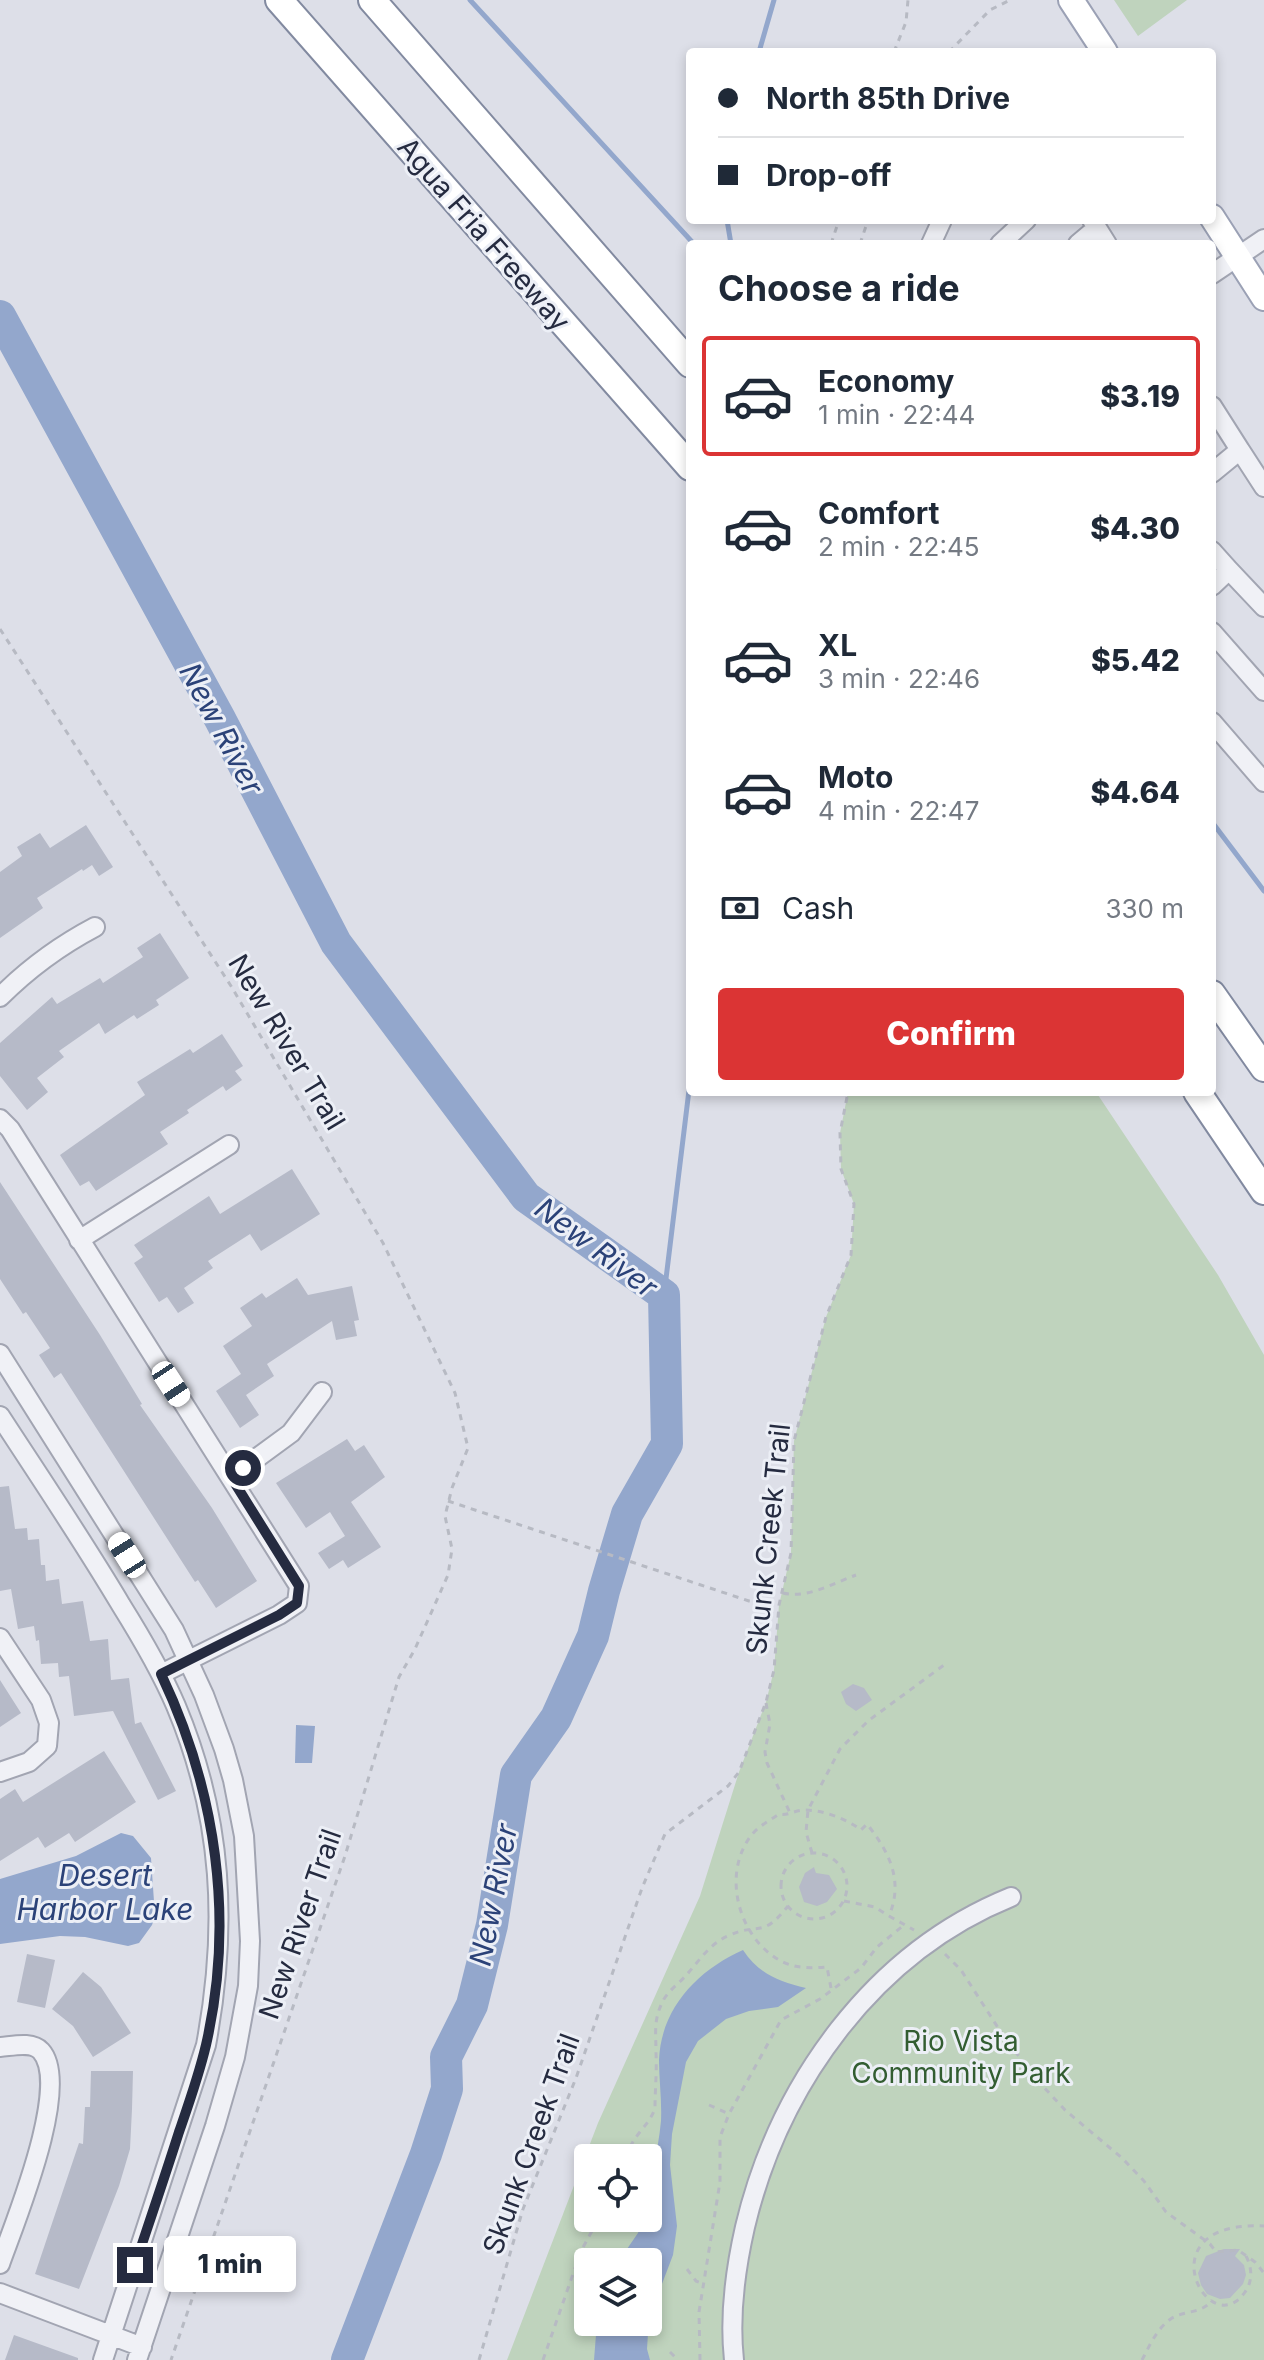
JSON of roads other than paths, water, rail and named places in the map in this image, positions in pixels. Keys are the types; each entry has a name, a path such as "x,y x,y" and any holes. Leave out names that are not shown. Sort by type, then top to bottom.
{"highway":[{"name":"Agua Fria Freeway","path":"279,0 686,463"},
{"path":"372,0 686,360"},
{"path":"1216,1000 1264,1068"},
{"path":"1200,1096 1264,1191"}],"main road":[{"path":"1071,0 1102,48"},
{"path":"1216,223 1264,298"}],"street":[{"path":"1004,240 1022,224"},
{"path":"1081,240 1094,224"},
{"path":"1216,271 1264,239"},
{"path":"1216,412 1264,487"},
{"path":"1216,470 1240,450"},
{"path":"1216,555 1264,607"},
{"path":"1216,582 1229,570"},
{"path":"1216,637 1264,691"},
{"path":"1216,727 1264,782"},
{"path":"0,997 60,945 95,927"},
{"path":"0,1119 10,1129 299,1586 297,1603 279,1615 161,1674"},
{"path":"79,1240 229,1145"},
{"path":"0,2293 112,2335 140,2353 227,2089 248,1986 251,1913 239,1803 219,1736 188,1660 174,1630 2,1364"},
{"path":"231,1477 291,1433 322,1392"},
{"path":"0,1416 109,1584 161,1674 187,1733 208,1810 218,1876 219,1956 213,2006 199,2074 103,2360"},
{"path":"0,1638 41,1700 49,1723 47,1746 29,1762 0,1772"},
{"path":"734,2360 731,2310 751,2202 793,2099 829,2042 868,1996 931,1940 983,1909 1011,1897"},
{"path":"0,2047 30,2045 41,2051 48,2065 50,2085 47,2126 0,2264"}],"water":[{"path":"296,1725 315,1726 312,1763 295,1763"},
{"name":"Desert Harbor Lake","path":"121,1833 133,1836 151,1858 155,1916 139,1943 128,1946 85,1937 60,1936 0,1944 0,1879 76,1856"},
{"path":"743,1950 770,1976 806,1988 778,2007 749,2011 726,2019 698,2041 686,2062 672,2134 670,2165 677,2226 673,2255 662,2284 662,2248 628,2248 638,2232 662,2232 662,2144 658,2144 661,2121 661,2041 685,1993 711,1968"},
{"path":"596,2336 648,2336 650,2360 594,2360"}],"waterway":[{"path":"470,0 690,240"},
{"path":"760,48 774,0"},
{"path":"728,224 730,240"},
{"name":"New River","path":"0,316 220,719 336,943 526,1197 664,1295 667,1444 627,1514 593,1636 556,1718 516,1775 492,1925 472,2005 446,2057 447,2089 426,2154 347,2360"},
{"path":"1216,827 1264,891"},
{"path":"664,1295 688,1096"}],"park label":[{"name":"Rio Vista Community Park","path":"961,2057"}]}
